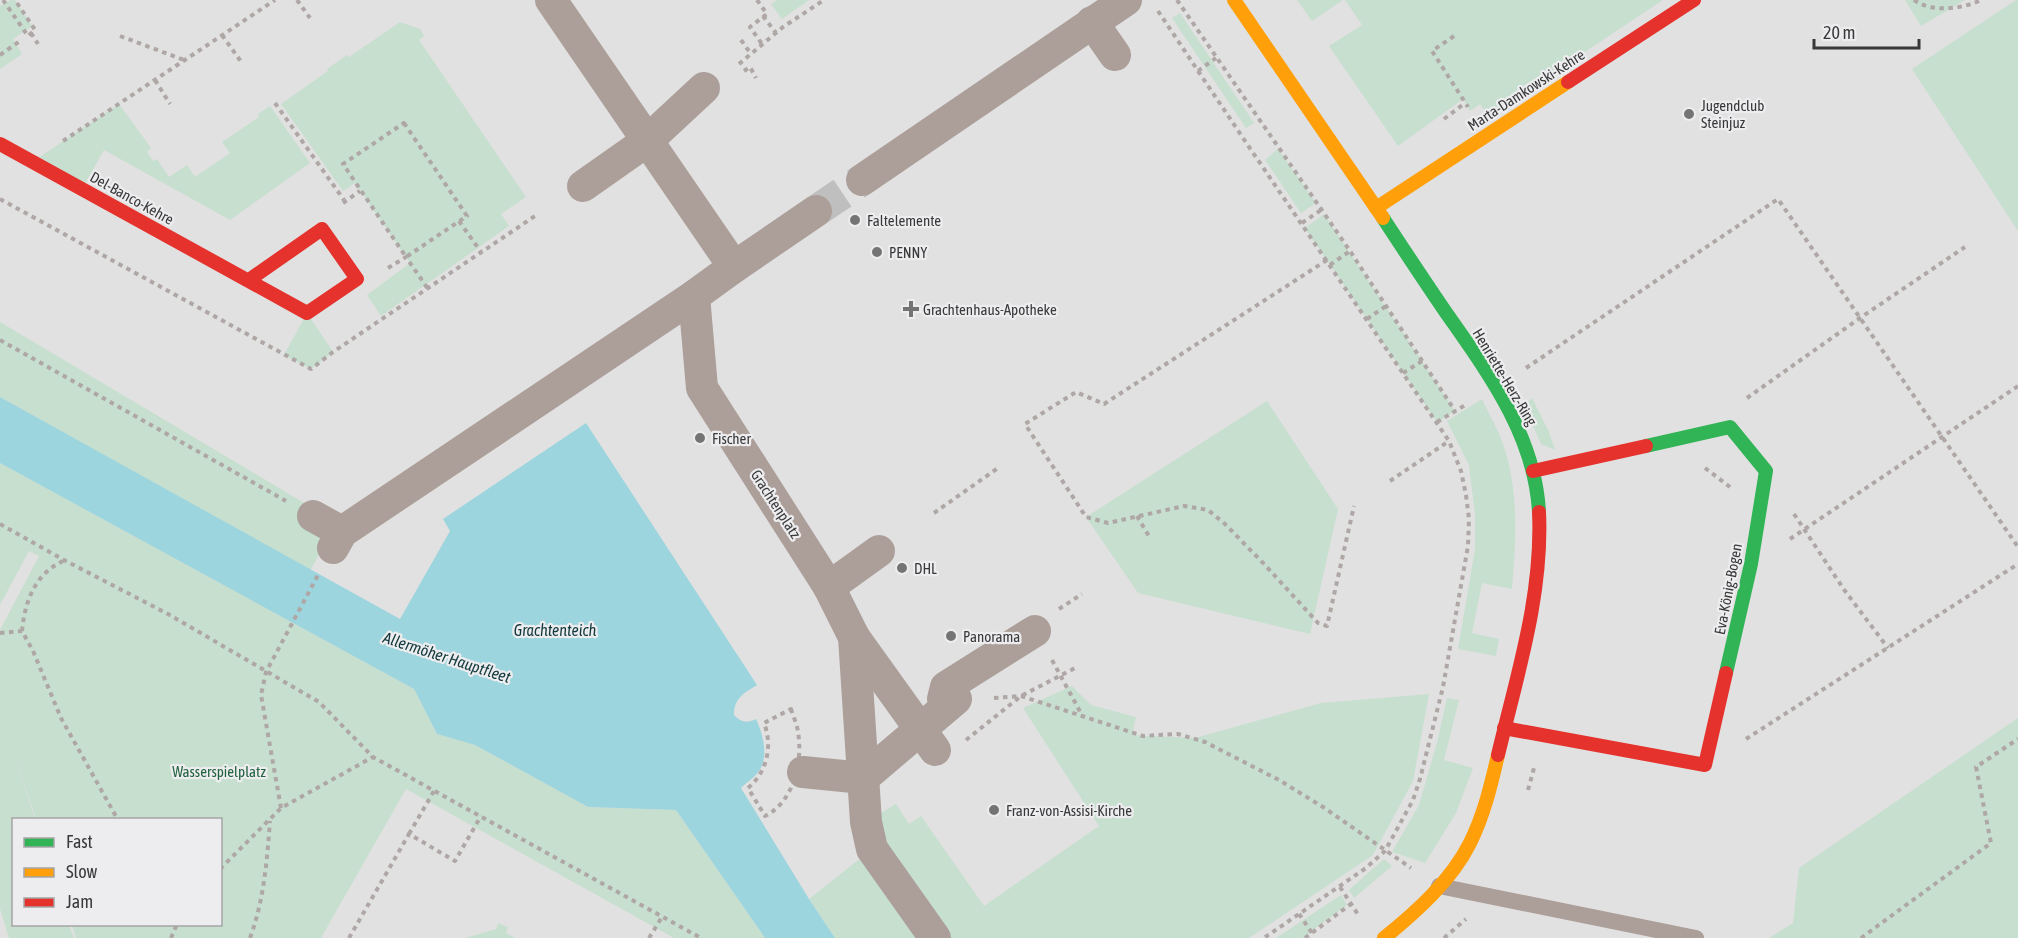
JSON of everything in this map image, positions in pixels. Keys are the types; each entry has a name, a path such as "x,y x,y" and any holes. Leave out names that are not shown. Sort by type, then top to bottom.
{"street":[{"path":"552,0 734,267"},
{"path":"862,180 1126,0"},
{"name":"Henriette-Herz-Ring","path":"1234,0 1495,388 1520,430 1533,471 1541,533 1535,593 1488,796 1469,845 1439,886 1399,927 1384,938"},
{"name":"Marta-Damkowski-Kehre","path":"1376,208 1694,0"},
{"path":"1092,22 1115,55"},
{"path":"583,186 642,134 704,88"},
{"name":"Del-Banco-Kehre","path":"0,144 307,313 357,279"},
{"path":"313,516 337,540 816,211"},
{"path":"249,280 322,229 357,279"},
{"name":"Grachtenplatz","path":"694,296 702,388 829,587 854,637 866,822 872,849 935,938"},
{"path":"1533,471 1730,427 1766,471"},
{"name":"Eva-König-Bogen","path":"1705,765 1751,564 1766,471"},
{"path":"829,587 879,551"},
{"path":"803,772 863,778 938,742 950,699 946,687 1035,631"},
{"path":"854,637 897,698 938,742"},
{"path":"897,698 950,699"},
{"path":"1504,728 1705,765"}],"lane":[{"path":"1439,886 1696,938"}],"path":[{"path":"2,0 28,36 35,30 15,0"},
{"path":"32,162 275,0"},
{"path":"297,0 310,18"},
{"path":"757,0 767,14 750,27 762,44"},
{"path":"739,64 776,33 824,0"},
{"path":"1177,0 1350,251 1455,411"},
{"path":"1914,0 1920,5 1950,9 1981,0"},
{"path":"1157,9 1449,441 1461,471 1469,519 1468,546 1443,687 1413,800 1385,851 1366,868 1264,938"},
{"path":"763,16 776,33"},
{"path":"31,33 38,45"},
{"path":"222,35 242,63"},
{"path":"120,36 184,61"},
{"path":"1454,36 1432,51 1486,135"},
{"path":"741,40 751,54"},
{"path":"0,54 20,41"},
{"path":"1198,71 1216,58"},
{"path":"744,71 750,67 756,78"},
{"path":"155,80 170,104"},
{"path":"275,103 345,202"},
{"path":"357,279 382,272 406,257 467,216 404,123 343,164 406,257 428,289"},
{"path":"1526,368 1778,199 2018,547"},
{"path":"1301,223 1321,210"},
{"path":"459,221 481,253"},
{"path":"1730,427 1726,412 1965,247"},
{"path":"1350,251 1104,404 1076,392 1025,424 1086,518 1108,523 1184,506 1208,510 1257,556 1318,623 1327,626 1354,506"},
{"path":"1367,319 1386,306"},
{"path":"0,340 313,516"},
{"path":"1403,373 1422,361"},
{"path":"1751,564 2018,386"},
{"path":"1669,440 1759,510"},
{"path":"1390,480 1449,441"},
{"path":"934,513 998,468"},
{"path":"1766,471 1845,591 1888,648"},
{"path":"1137,516 1150,538"},
{"path":"0,524 168,614 319,702 374,757 701,938"},
{"path":"281,808 261,695 266,672 337,540"},
{"path":"64,560 50,567 30,595 24,608 22,631 33,651 61,718 117,818"},
{"path":"1705,765 2018,564"},
{"path":"0,633 22,631"},
{"path":"938,742 1075,668"},
{"path":"950,699 1022,696 1143,735 1178,734 1206,742 1279,780 1323,807 1439,886"},
{"path":"765,816 748,788 758,780 766,761 768,734 764,723 791,709"},
{"path":"1861,938 1991,843 1976,768 2018,738"},
{"path":"222,868 281,808 374,757"},
{"path":"349,938 434,790"},
{"path":"409,834 455,861 481,816"},
{"path":"250,938 260,912 270,820"},
{"path":"1305,938 1351,904"},
{"path":"1299,914 1312,933"},
{"path":"649,938 662,917"}],"green space":[{"path":"15,0 32,26 13,39 22,54 0,69 0,6"},
{"path":"777,0 809,0 782,19 771,4"},
{"path":"1297,0 1343,0 1312,21"},
{"path":"1345,0 1663,0 1488,116 1480,104 1470,111 1463,99 1398,146 1329,46 1362,25"},
{"path":"1905,0 1965,0 1921,26"},
{"path":"2018,0 2018,231 1912,69"},
{"path":"1180,13 1254,123 1246,128 1172,18"},
{"path":"400,22 420,29 424,36 419,40 526,197 501,214 509,226 381,316 367,295 410,263 355,183 343,191 281,104 347,55 349,57"},
{"path":"119,104 151,148 147,152 153,161 157,159 169,177 187,165 195,177 230,153 222,142 259,117 258,114 270,106 310,163 230,220 104,150 82,189 32,162"},
{"path":"1278,149 1316,203 1301,213 1265,160"},
{"path":"1324,214 1455,411 1437,422 1305,228"},
{"path":"307,313 333,352 311,369 284,355"},
{"path":"0,322 316,510 325,544 310,571 0,397"},
{"path":"1532,398 1555,450 1541,444 1524,406"},
{"path":"1482,399 1505,450 1513,485 1514,502 1512,589 1482,583 1472,633 1499,639 1496,656 1458,649 1475,549 1475,515 1469,465 1447,421"},
{"path":"1267,401 1338,509 1310,634 1138,593 1086,517"},
{"name":"Wasserspielplatz","path":"0,463 414,689 437,734 475,745 588,807 676,810 765,938 674,938 406,789 321,938 76,938 72,926 222,926 222,818 36,818 15,758 35,818 12,818 12,926 69,926 74,938 9,938 0,909 0,630 39,556 29,551 0,605"},
{"path":"1072,686 1091,705 1136,717 1132,735 1195,738 1321,703 1429,694 1413,781 1373,855 1249,938 835,938 809,899 872,849 866,822 896,804 909,824 921,816 984,906 1099,826 1023,708"},
{"path":"1447,698 1459,700 1444,760 1473,768 1456,813 1425,863 1392,852 1419,805"},
{"path":"2018,718 2018,938 1769,938 1793,923 1799,868"},
{"path":"1384,859 1392,866 1354,898 1349,890"},
{"path":"1341,895 1347,905 1302,938 1276,938"},
{"path":"498,923 508,927 506,933 515,938 465,938 496,929"}],"water":[{"name":"Grachtenteich","path":"0,397 400,619 450,531 443,519 586,423 757,685 738,700 734,709 734,715 741,721 756,719 764,745 764,759 759,771 741,788 835,938 765,938 676,810 588,807 475,745 437,734 414,689 0,463"}],"tunnel":[{"path":"816,211 862,180"}],"traffic: fast":[{"path":"1383,218 1479,360 1507,407 1529,457 1536,484 1539,512"},
{"path":"1646,446 1730,427 1766,471 1751,564 1726,673"}],"traffic: slow":[{"path":"1234,0 1383,218"},
{"path":"1376,208 1568,82"},
{"path":"1384,938 1432,895 1462,857 1483,811 1498,755"}],"traffic: jam":[{"path":"1568,82 1694,0"},
{"path":"0,144 307,313 357,279 322,229 249,280"},
{"path":"1533,471 1646,446"},
{"path":"1498,755 1533,604 1537,574 1539,512"},
{"path":"1504,728 1705,765 1726,673"}],"place":[{"name":"Jugendclub Steinjuz","path":"1689,114"},
{"name":"Faltelemente","path":"855,220"},
{"name":"PENNY","path":"877,252"},
{"name":"Grachtenhaus-Apotheke","path":"911,309"},
{"name":"Fischer","path":"700,438"},
{"name":"DHL","path":"902,568"},
{"name":"Panorama","path":"951,636"},
{"name":"Franz-von-Assisi-Kirche","path":"994,810"}],"water label":[{"name":"Allermöher Hauptfleet","path":"447,657"}]}
